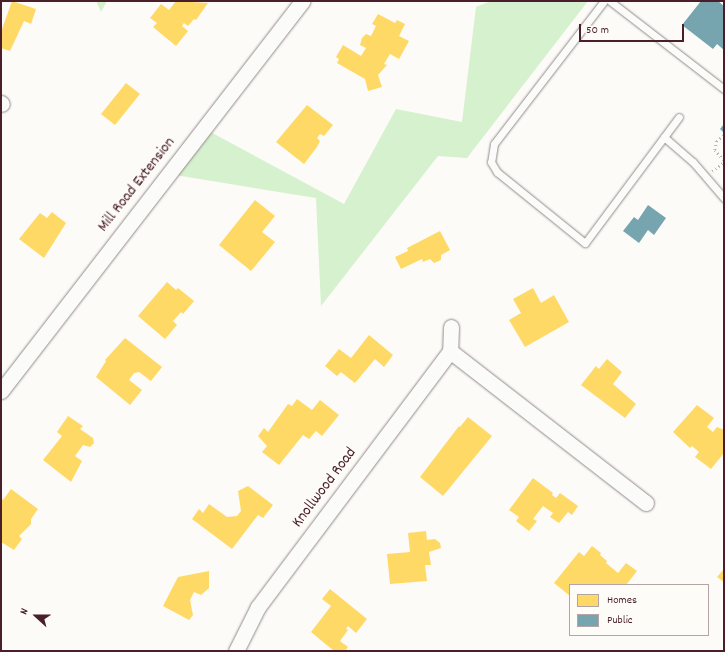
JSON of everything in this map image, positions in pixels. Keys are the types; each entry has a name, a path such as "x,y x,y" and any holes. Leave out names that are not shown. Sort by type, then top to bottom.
{"street":[{"name":"Mill Road Extension","path":"1,391 302,1"},
{"path":"451,327 450,351 646,503"},
{"name":"Knollwood Road","path":"236,651 258,607 450,351"}],"lane":[{"path":"604,1 494,144 492,162 497,172 585,243 679,117"},
{"path":"610,1 724,88"},
{"path":"664,137 693,162 724,198"}],"path":[{"path":"724,136 717,141 715,150 724,160"}],"green space":[{"path":"96,1 107,1 101,12"},
{"path":"491,1 588,1 467,158 438,156 321,306 316,198 169,174 203,128 344,204 396,109 462,122 476,7"}],"building: Homes":[{"path":"12,1 36,9 31,24 24,21 10,51 1,48 1,32"},
{"path":"176,1 208,3 196,20 194,19 188,26 184,23 182,26 188,31 176,46 153,27 157,23 150,18 161,4 169,10"},
{"path":"378,14 395,23 397,20 405,24 399,36 409,41 399,59 390,54 384,64 387,65 378,75 382,87 368,91 365,79 337,63 339,59 336,57 343,45 361,56 366,48 360,45 362,38 366,34 371,36 376,26 372,24"},
{"path":"126,83 140,94 115,125 101,114"},
{"path":"307,105 333,125 324,136 320,134 317,138 320,141 317,147 304,164 276,142"},
{"path":"255,200 275,216 262,232 275,242 251,271 219,245"},
{"path":"52,212 66,223 44,258 19,239 40,213 47,218"},
{"path":"440,231 450,250 441,255 441,260 434,263 430,259 423,262 422,259 401,269 395,257 408,251 407,248"},
{"path":"167,282 176,290 178,288 194,301 183,314 181,312 173,321 177,325 165,339 138,316"},
{"path":"533,288 541,303 554,295 569,322 525,347 509,320 521,313 513,299"},
{"path":"369,335 393,355 384,367 375,359 355,383 341,372 337,376 325,366 339,349 351,358"},
{"path":"125,338 162,367 151,381 139,372 134,373 129,380 142,390 130,405 96,377 106,361 105,360"},
{"path":"607,359 622,372 613,384 636,404 625,418 581,385 596,366 599,369"},
{"path":"297,399 312,410 320,400 339,415 322,436 316,431 309,439 303,435 279,465 262,452 267,446 258,436 264,428 268,432 288,404 292,406"},
{"path":"697,405 714,418 707,427 713,432 717,427 724,430 724,453 711,469 695,457 699,452 692,446 690,448 673,432"},
{"path":"68,416 83,426 80,429 93,438 94,443 90,447 83,445 75,456 82,461 71,482 43,460 62,436 57,432"},
{"path":"468,417 492,436 443,496 420,477 459,426 460,427"},
{"path":"533,478 553,493 552,495 556,498 560,493 578,506 572,515 568,512 559,523 550,517 553,513 543,506 533,519 537,521 529,531 516,521 519,517 509,510"},
{"path":"248,486 273,505 263,518 258,515 232,549 192,519 199,509 203,513 209,504 227,517 237,516 241,511 238,491"},
{"path":"11,489 38,509 31,519 31,524 19,536 22,539 14,550 1,542 1,498 3,500"},
{"path":"426,531 427,540 435,539 440,543 441,548 429,552 431,565 425,565 427,581 390,584 387,554 410,552 408,533"},
{"path":"592,546 601,553 600,555 607,561 606,563 618,573 626,563 637,571 627,584 569,584 569,595 554,583 579,552 584,556"},
{"path":"724,569 724,582 717,577"},
{"path":"209,571 209,588 201,595 194,592 190,600 193,615 189,620 163,606 178,577"},
{"path":"330,589 367,619 356,633 348,626 346,629 348,630 340,641 348,647 345,651 334,651 311,632 331,606 322,599"}],"building: Public":[{"path":"701,1 718,1 724,6 724,50 717,44 713,49 682,25"},
{"path":"724,124 724,133 720,129"},
{"path":"648,205 666,218 654,235 648,230 639,243 623,231 634,217 638,220"}]}
